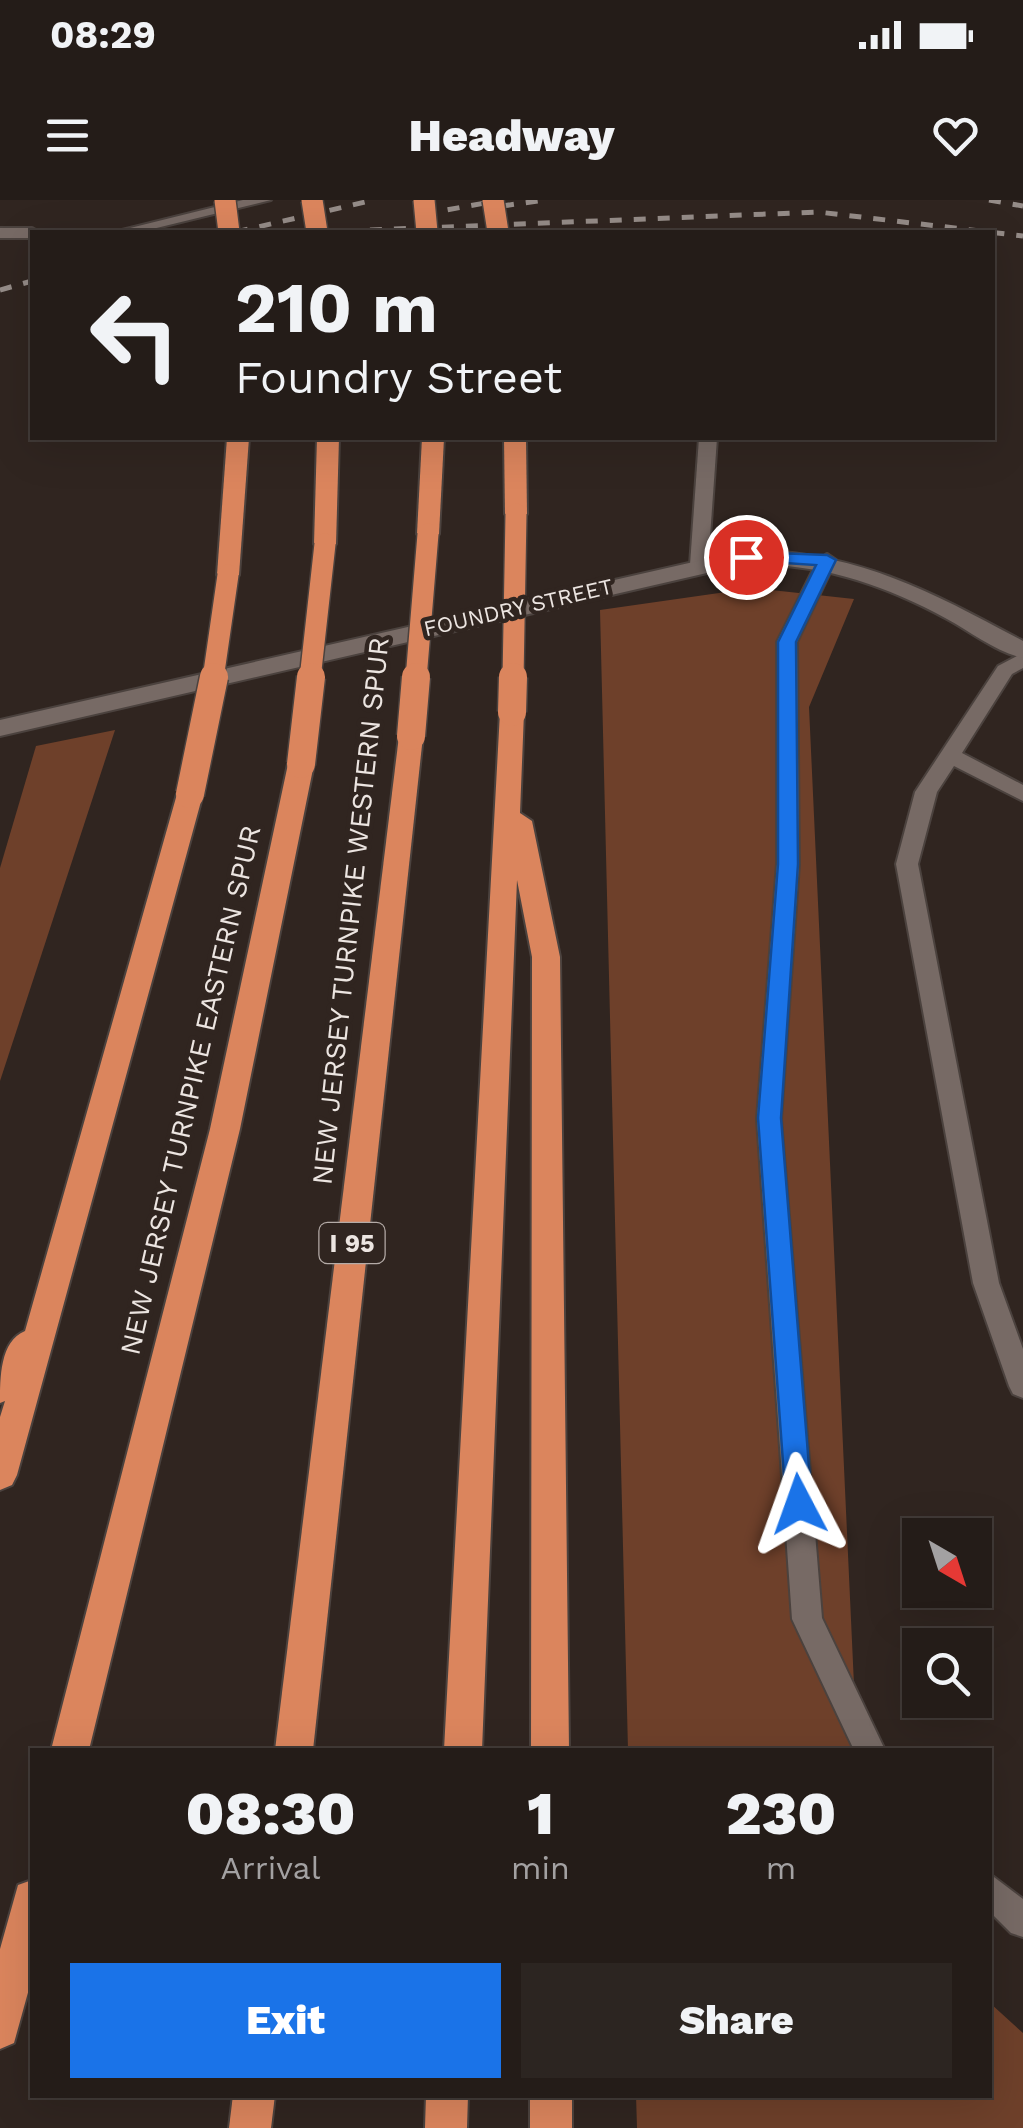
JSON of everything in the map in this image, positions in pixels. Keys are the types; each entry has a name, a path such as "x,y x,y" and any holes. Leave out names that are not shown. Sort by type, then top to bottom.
{"highway":[{"path":"225,200 229,230"},
{"path":"312,200 317,230"},
{"path":"424,200 427,230"},
{"path":"493,200 498,230"},
{"path":"0,1475 190,794 219,650 238,440"},
{"name":"NEW JERSEY TURNPIKE EASTERN SPUR","path":"70,1748 233,1093 302,764 326,544 328,440"},
{"name":"NEW JERSEY TURNPIKE WESTERN SPUR","path":"294,1748 411,736 433,440"},
{"path":"464,1748 510,774 515,440"},
{"path":"510,774 546,957 550,1748"},
{"path":"0,1389 50,1306"},
{"path":"0,2029 30,1907"},
{"path":"250,2128 254,2098"},
{"path":"446,2128 447,2098"},
{"path":"551,2098 552,2128"}],"street":[{"name":"FOUNDRY STREET","path":"0,728 699,565 786,555 869,570 1023,650"}],"lane":[{"path":"131,230 263,200"},
{"path":"0,232 30,232"},
{"path":"699,565 708,440"},
{"path":"827,560 787,642 788,864 770,1118 808,1619 869,1748"},
{"path":"1023,659 1005,670 926,792 907,864 986,1283 1023,1386"},
{"path":"950,755 1023,794"},
{"path":"992,1892 1023,1921"}],"shaded area":[{"path":"754,588 854,599 809,707 857,1748 628,1748 600,610"},
{"path":"115,730 0,1081 0,868 36,746"},
{"path":"992,2005 1023,2033 1023,2128 637,2128 636,2098 992,2098"}],"railway":[{"path":"245,230 374,200"},
{"path":"424,214 502,200"},
{"path":"502,206 545,200"},
{"path":"989,200 1023,206"},
{"path":"372,230 818,212 972,230"},
{"path":"995,233 1023,236"},
{"path":"0,290 30,282"}],"route":[{"path":"746,557 786,555 827,560 787,642 788,864 770,1118 799,1504"}]}
